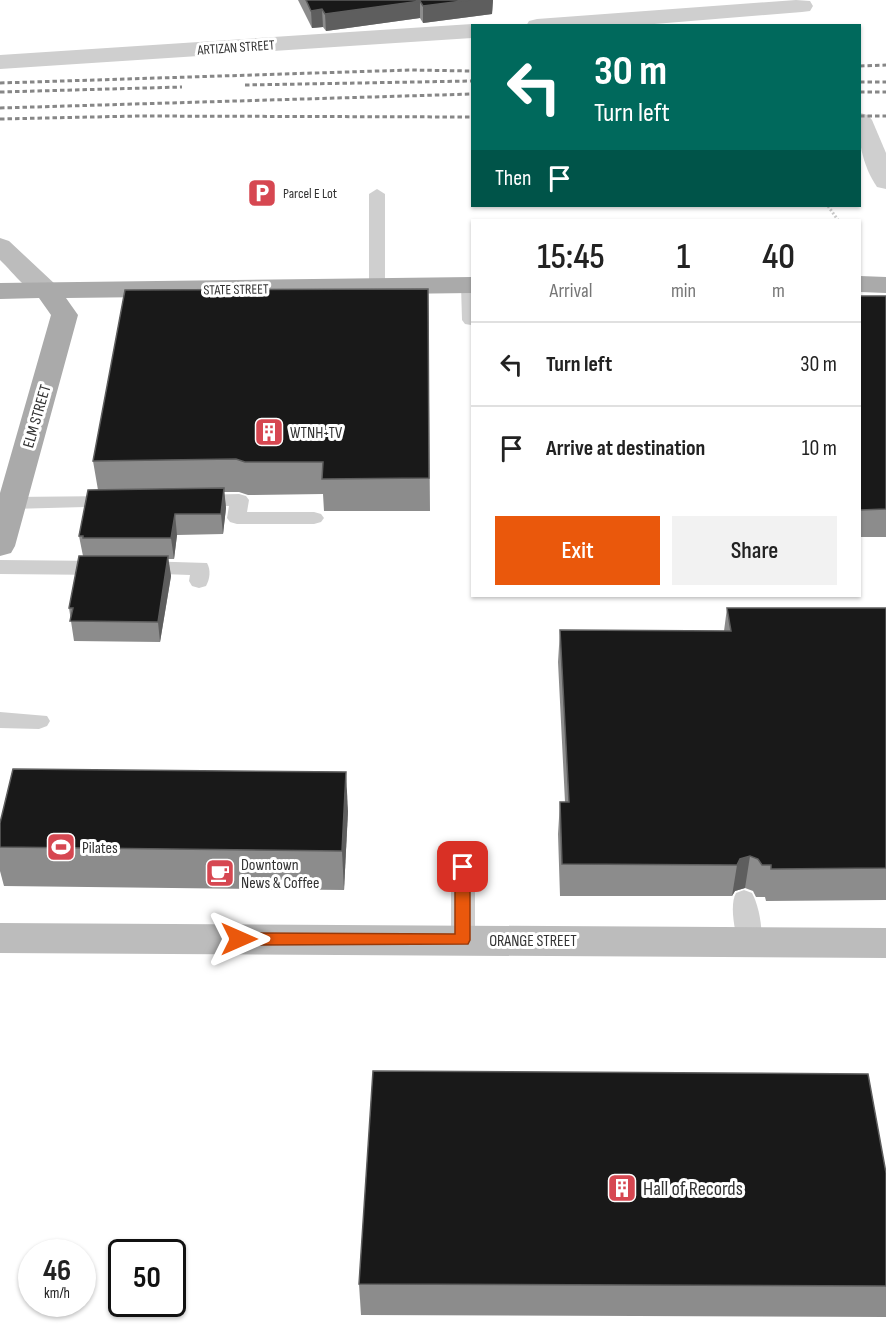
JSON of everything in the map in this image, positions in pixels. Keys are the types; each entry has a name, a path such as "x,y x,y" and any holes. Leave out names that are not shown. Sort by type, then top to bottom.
{"main road":[{"path":"0,246 47,291"},
{"path":"861,284 886,285"},
{"name":"STATE STREET","path":"0,291 471,285"},
{"name":"ELM STREET","path":"0,546 6,510 65,315 47,291"},
{"name":"ORANGE STREET","path":"0,938 886,943"}],"street":[{"path":"560,24 801,3 813,24"},
{"name":"ARTIZAN STREET","path":"0,63 471,31"},
{"path":"861,122 886,182"}],"lane":[{"path":"377,194 377,287"},
{"path":"471,285 471,320"},
{"path":"181,501 239,500 237,518 314,518"},
{"path":"6,510 136,502"},
{"path":"0,567 200,568 199,581"},
{"path":"0,720 39,721"},
{"path":"463,867 463,940"},
{"path":"744,899 750,942"}],"building":[{"path":"306,0 470,0 423,6 420,1 325,14 322,9 311,11"},
{"name":"WTNH-TV","path":"428,289 429,478 322,479 323,462 245,462 236,459 93,461 125,290"},
{"path":"861,296 886,296 886,509 861,510"},
{"path":"224,488 221,514 175,514 171,538 83,538 79,536 88,490"},
{"path":"79,556 168,556 158,622 70,621 73,608 69,608"},
{"path":"727,608 886,608 886,868 771,869 771,865 762,865 758,859 750,856 740,859 737,865 562,864 560,802 569,802 560,630 731,631"},
{"path":"13,769 346,772 342,851 0,847 0,823"},
{"name":"Hall of Records","path":"373,1071 868,1074 886,1173 886,1286 359,1284"}],"railway":[{"path":"861,66 886,65"},
{"path":"0,83 410,70 471,71"},
{"path":"245,85 471,81"},
{"path":"861,82 886,82"},
{"path":"0,92 182,87"},
{"path":"861,92 886,92"},
{"path":"0,108 471,94"},
{"path":"0,119 138,116 471,117"},
{"path":"861,116 886,116"}],"place":[{"name":"Parcel E Lot","path":"262,193"},
{"name":"WTNH-TV","path":"269,432"},
{"name":"Pilates","path":"61,847"},
{"name":"Downtown News & Coffee","path":"220,873"},
{"name":"Hall of Records","path":"622,1188"}],"route":[{"path":"239,939 463,940 463,867"}]}
